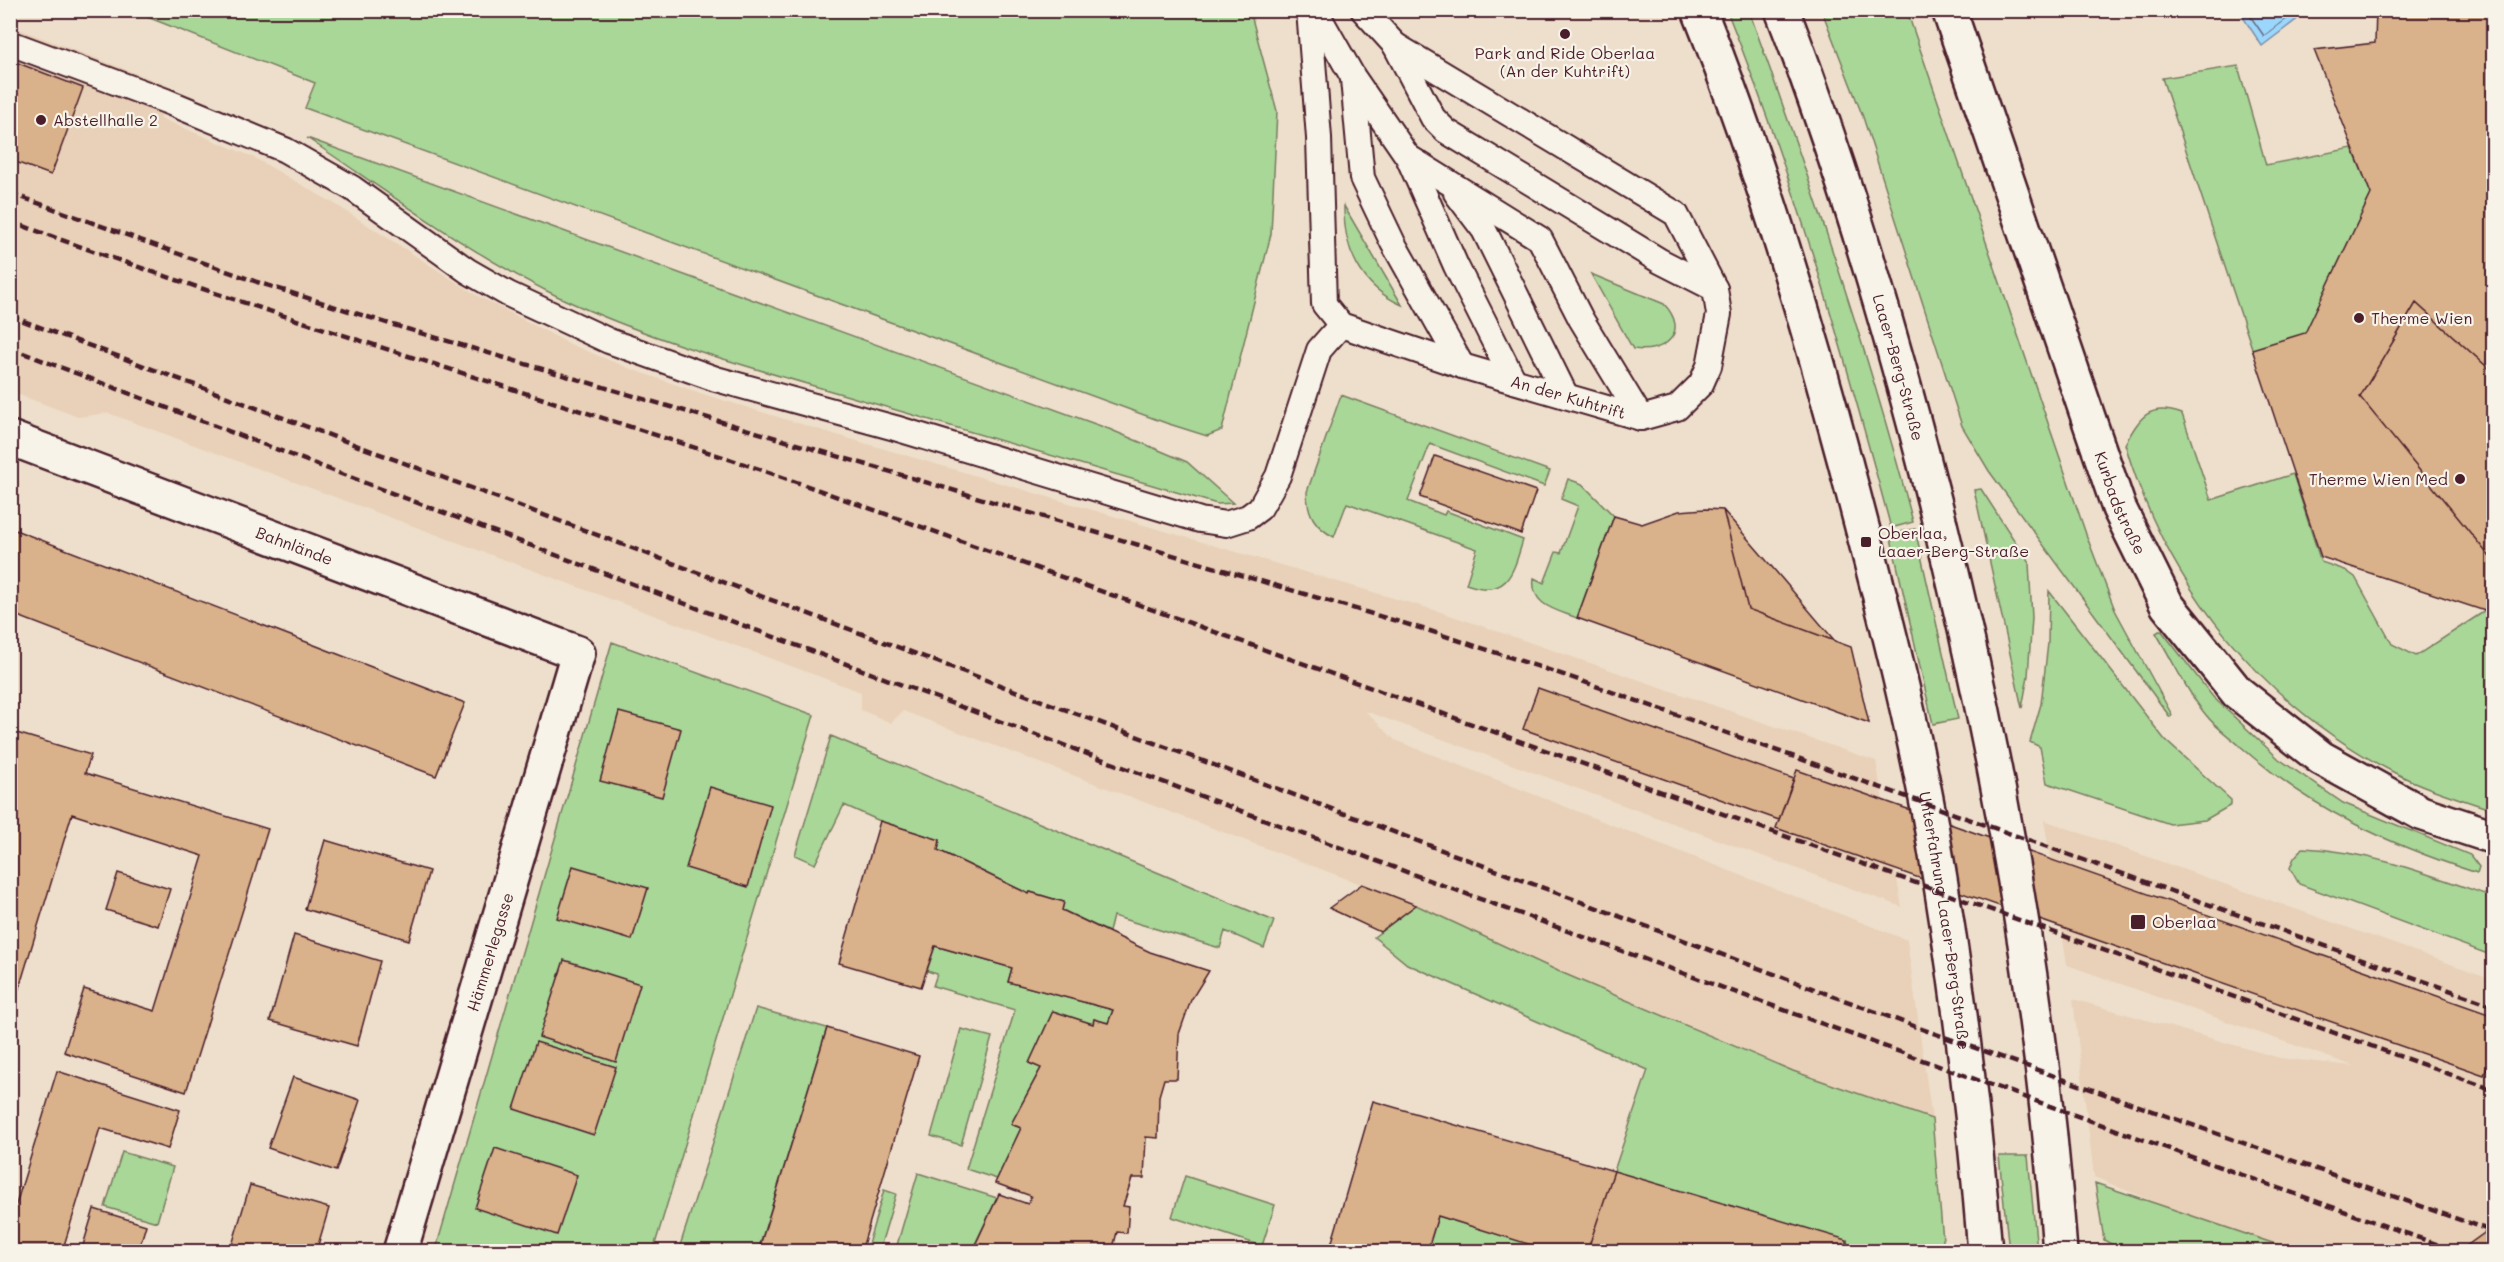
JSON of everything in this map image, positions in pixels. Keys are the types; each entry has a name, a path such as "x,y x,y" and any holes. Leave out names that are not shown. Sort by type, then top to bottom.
{"main road":[{"name":"Unterfahrung Laaer-Berg-Straße","path":"1699,10 1755,161 1806,318 1884,608 1935,852 1975,1139 1985,1251"},
{"name":"Laaer-Berg-Straße","path":"1782,10 1830,146 1909,402 1955,585 2012,852 2029,963 2054,1168 2060,1251"},
{"name":"Kurbadstraße","path":"1949,10 2119,508 2167,605 2237,692 2321,758 2421,813 2493,837"},
{"name":"Bahnlände","path":"10,438 578,653"},
{"name":"Hämmerlegasse","path":"400,1251 578,653"}],"lane":[{"path":"10,43 176,104 285,150 352,188 468,271 508,294 609,341 716,379 895,428 1200,520 1226,524 1248,517 1260,508 1278,476 1319,350 1341,326 1324,304 1319,138 1309,10"},
{"path":"1315,10 1353,77 1408,157 1456,266 1514,381"},
{"name":"An der Kuhtrift","path":"1341,326 1462,366 1641,418 1677,408 1701,384 1709,366 1719,314 1715,289 1676,214 1395,45 1363,10"},
{"path":"1395,45 1433,118 1446,131 1660,261 1715,289"},
{"path":"1353,77 1362,178 1394,243 1462,366"},
{"path":"1408,157 1540,239 1581,319 1641,418"},
{"path":"1447,180 1484,230 1566,396"}],"shaded area":[{"path":"11,26 172,87 160,118 253,157 335,204 478,296 572,345 631,369 703,394 847,438 1441,612 1876,761 1902,907 1365,711 1395,740 1907,940 1932,1119 1793,1071 1558,971 1416,905 903,711 891,723 861,710 861,692 108,413 78,417 17,394 11,385"},
{"path":"2044,820 2493,979 2493,1251 2273,1251 2094,1177 2073,999 2280,1058 2353,1066 2067,965"}],"green space":[{"path":"132,11 1250,11 1277,111 1271,234 1222,430 1207,436 1166,423 305,108 315,83"},
{"path":"1727,11 1749,11 1837,264 1896,457 1913,522 1891,528 1817,266 1774,138"},
{"path":"1822,11 1907,11 2087,537 2115,610 2172,715 2170,717 1989,471 1962,426 1863,117"},
{"path":"2238,66 2266,165 2352,148 2371,193 2437,202 2493,594 2493,810 2431,789 2395,773 2347,745 2303,713 2263,677 2226,637 2194,593 2166,546 2143,496 2125,444 2141,419 2147,414 2161,410 2171,411 2182,414 2211,500 2293,474 2321,562 2345,570 2355,577 2392,644 2416,656 2485,611 2255,357 2162,78"},
{"path":"307,138 1109,429 1187,462 1233,503 1217,504 1031,450 736,363 629,327 559,297 494,262 430,222"},
{"path":"1344,206 1402,305 1376,288 1357,265 1347,237"},
{"path":"1591,274 1664,304 1672,314 1675,324 1670,339 1664,345 1655,348 1633,349"},
{"path":"1341,395 1550,471 1544,486 1430,444 1408,501 1444,515 1446,511 1523,540 1516,563 1506,580 1491,588 1466,584 1477,549 1347,503 1334,537 1317,524 1309,507 1307,492"},
{"path":"1568,479 1582,484 1614,516 1577,618 1546,606 1536,595 1534,587 1534,578 1544,583 1556,552 1561,553 1578,506 1561,499"},
{"path":"1981,489 2029,563 2032,618 2028,676 2022,708 1974,490"},
{"path":"1915,529 1958,719 1933,724 1890,534"},
{"path":"2049,591 2165,740 2231,800 2231,805 2205,820 2170,824 2047,783 2040,747 2030,742 2041,704 2048,643"},
{"path":"2161,630 2213,697 2279,759 2343,803 2470,855 2479,867 2477,873 2412,850 2351,822 2294,788 2267,768 2218,727 2199,706 2156,633"},
{"path":"612,642 814,715 653,1251 435,1252"},
{"path":"831,736 1274,921 1264,948 1225,931 1220,948 1113,916 1109,932 1062,910 1064,902 1030,892 1029,894 938,850 940,840 880,821 844,805 815,864 795,855"},
{"path":"2303,848 2352,854 2400,865 2493,897 2493,956 2299,884 2290,868 2294,858"},
{"path":"1416,905 1558,971 1793,1071 1932,1119 1944,1251 1587,1251 1648,1070 1407,964 1374,937"},
{"path":"935,946 1012,968 1008,982 1113,1010 1108,1023 1094,1019 1093,1024 1053,1012 1029,1063 1041,1068 1011,1124 1021,1128 997,1179 966,1169 1015,1010 933,986 937,974 927,971"},
{"path":"756,1008 827,1028 758,1251 678,1252"},
{"path":"961,1029 992,1037 961,1145 931,1136"},
{"path":"122,1152 173,1167 157,1222 105,1207"},
{"path":"1999,1156 2028,1156 2037,1251 2009,1251"},
{"path":"918,1173 997,1198 976,1242 989,1247 987,1251 895,1252"},
{"path":"1185,1176 1275,1205 1262,1246 1172,1217"},
{"path":"2095,1183 2296,1251 2123,1251 2104,1240"},
{"path":"884,1190 896,1194 879,1251 866,1251"},
{"path":"1438,1216 1554,1251 1427,1252"}],"water":[{"path":"2239,11 2308,11 2262,46"}],"building":[{"name":"Therme Wien","path":"2376,10 2494,10 2494,373 2416,303 2360,397 2494,562 2494,614 2321,557 2252,349 2305,333 2371,194 2314,50 2375,43"},
{"name":"Abstellhalle 2","path":"10,60 83,88 51,175 10,160"},
{"name":"Therme Wien Med","path":"2416,303 2494,373 2494,562 2360,397"},
{"path":"1435,456 1536,491 1521,534 1420,497"},
{"path":"1723,510 1748,609 1851,647 1869,723 1577,618 1614,516 1642,524 1679,511"},
{"path":"1723,510 1784,581 1835,641 1748,609"},
{"path":"10,528 465,703 436,776 10,613"},
{"path":"1538,688 1794,779 1779,820 1523,729"},
{"path":"619,712 681,729 662,797 600,781"},
{"path":"10,731 91,755 85,773 268,829 186,1092 64,1052 84,989 155,1011 203,856 72,814 10,1018"},
{"path":"1797,770 2494,1016 2494,1049 2484,1075 1776,828"},
{"path":"710,787 771,805 748,887 686,868"},
{"path":"880,821 940,840 938,850 1029,894 1030,892 1064,902 1062,910 1150,952 1209,971 1191,1000 1179,1034 1177,1079 1164,1079 1159,1096 1158,1138 1146,1137 1144,1178 1132,1178 1123,1206 1129,1207 1127,1233 1117,1232 1112,1252 987,1252 989,1247 976,1243 999,1194 1028,1204 1031,1196 995,1183 1021,1128 1011,1124 1041,1068 1029,1063 1053,1011 1093,1024 1094,1019 1108,1023 1113,1010 1008,982 1012,968 935,946 921,987 839,963"},
{"path":"325,840 429,871 409,940 305,909"},
{"path":"573,866 648,888 632,940 557,918"},
{"path":"118,873 170,889 158,926 106,910"},
{"path":"1362,884 1416,905 1380,932 1329,908"},
{"path":"294,935 380,961 357,1046 270,1021"},
{"path":"564,960 640,984 616,1062 539,1037"},
{"path":"827,1028 919,1056 861,1252 758,1252"},
{"path":"536,1042 616,1067 594,1135 514,1109"},
{"path":"2494,1049 2494,1072 2486,1069"},
{"path":"57,1071 180,1110 168,1149 100,1128 62,1252 10,1252 10,1224"},
{"path":"293,1077 360,1100 336,1171 268,1148"},
{"path":"1373,1101 1614,1171 1587,1252 1554,1252 1438,1216 1427,1252 1329,1252"},
{"path":"495,1148 577,1175 557,1235 475,1208"},
{"path":"1614,1171 1847,1240 1847,1252 1587,1252"},
{"path":"250,1185 329,1208 316,1252 230,1252"},
{"path":"94,1209 146,1225 138,1252 81,1252"},
{"path":"2494,1226 2494,1252 2458,1252"}],"railway":[{"path":"10,193 257,282 390,324 1430,631 1570,677 2494,1006"},
{"path":"10,221 199,288 771,473 2494,1090"},
{"path":"10,316 1919,1028 2494,1232"},
{"path":"10,348 1232,808 1845,1032 2459,1252"}],"place":[{"name":"Park and Ride Oberlaa (An der Kuhtrift)","path":"1565,34"},
{"name":"Abstellhalle 2","path":"41,120"},
{"name":"Therme Wien","path":"2359,318"},
{"name":"Therme Wien Med","path":"2460,479"},
{"name":"Oberlaa, Laaer-Berg-Straße","path":"1866,542"},
{"name":"Oberlaa","path":"2138,922"}]}
